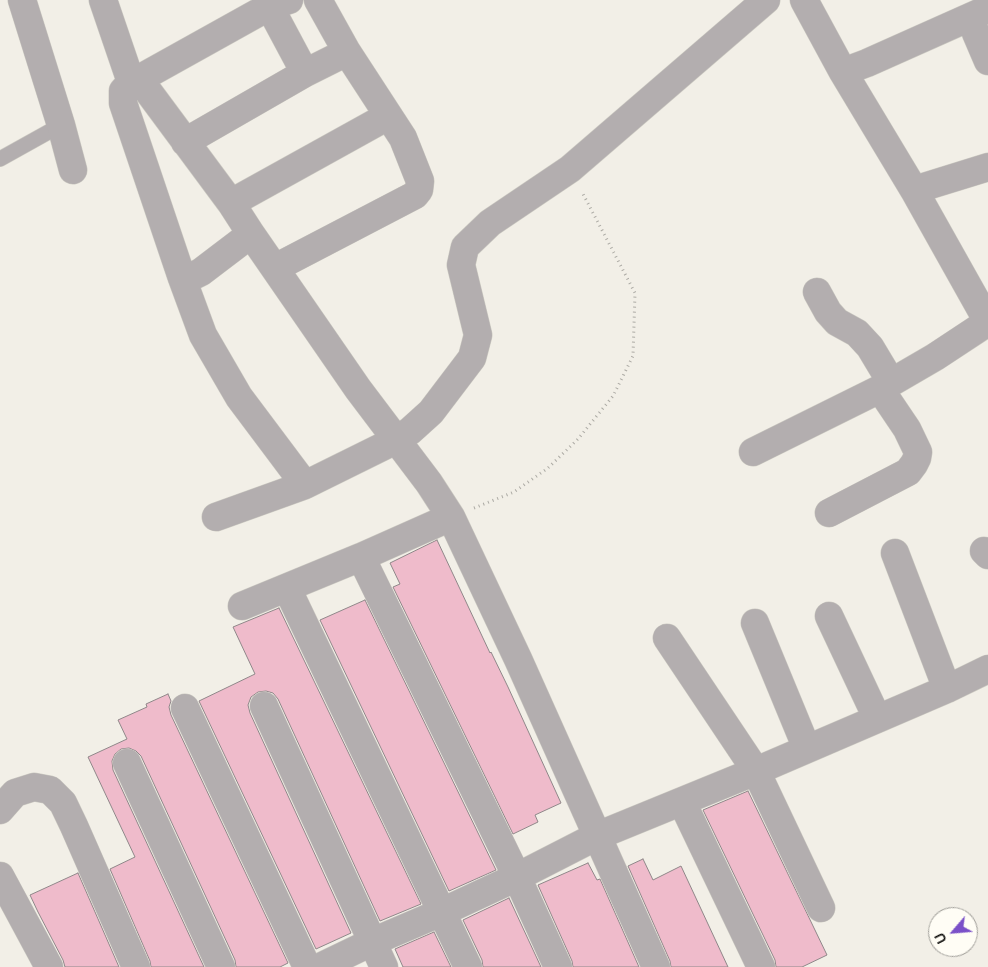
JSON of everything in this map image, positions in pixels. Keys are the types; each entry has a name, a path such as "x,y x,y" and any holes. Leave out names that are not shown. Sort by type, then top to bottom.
{"street":[{"path":"22,0 73,170"},
{"path":"275,268 415,196 419,190 420,181 403,138 347,52 318,0"},
{"path":"216,517 305,485 396,440 410,431 430,412 472,358 478,335 461,265 465,247 490,223 570,169 766,0"},
{"path":"753,452 885,386 935,357 988,322 914,190 843,72 804,0"},
{"path":"305,73 275,2 135,81 123,91 124,103 182,278 203,335 239,397 305,485"},
{"path":"110,3 135,81 185,142 231,203 358,388 429,483 451,517 518,659 656,967"},
{"path":"843,72 867,64 988,9"},
{"path":"976,33 988,61"},
{"path":"185,142 305,73 347,52"},
{"path":"231,203 388,116"},
{"path":"914,190 988,167"},
{"path":"182,278 201,272 251,234"},
{"path":"817,292 828,312 837,322 857,333 870,347 885,386 918,452 917,458 908,472 829,513"},
{"path":"242,606 361,557 451,517"},
{"path":"895,553 947,689"},
{"path":"361,557 517,878 558,967"},
{"path":"287,588 468,967"},
{"path":"828,616 877,718"},
{"path":"755,623 807,749"},
{"path":"667,638 756,771 821,908"},
{"path":"320,967 517,878 597,836 756,771 947,689 988,669"},
{"path":"264,706 384,967"},
{"path":"185,708 307,967"},
{"path":"127,763 221,967"},
{"path":"0,810 15,793 34,786 50,790 63,803 136,967"},
{"path":"682,802 761,967"},
{"path":"0,876 49,967"}],"lane":[{"path":"0,159 61,125"}],"path":[{"path":"451,517 514,492 548,468 578,439 613,396 633,356 634,292 570,169"}],"building":[{"path":"437,540 508,687 561,803 535,815 538,822 513,834 393,587 400,584 390,563"},
{"path":"365,600 496,870 449,891 320,620"},
{"path":"279,608 421,904 380,921 278,699 273,693 266,691 258,692 251,697 248,705 250,713 351,933 316,949 199,701 255,674 233,627"},
{"path":"168,694 171,701 169,707 171,715 288,963 280,967 236,967 235,960 141,756 129,748 121,749 115,754 112,761 113,770 204,967 151,967 110,869 135,857 88,757 127,739 118,720 147,707 146,704"},
{"path":"748,791 827,955 802,967 776,967 775,960 703,810"},
{"path":"643,859 653,880 681,866 728,967 671,967 628,866"},
{"path":"588,863 597,880 600,879 639,967 573,967 538,885"},
{"path":"78,873 119,967 65,967 30,895"},
{"path":"509,898 541,967 483,967 482,960 463,920"},
{"path":"434,932 451,967 403,967 395,949"}]}
